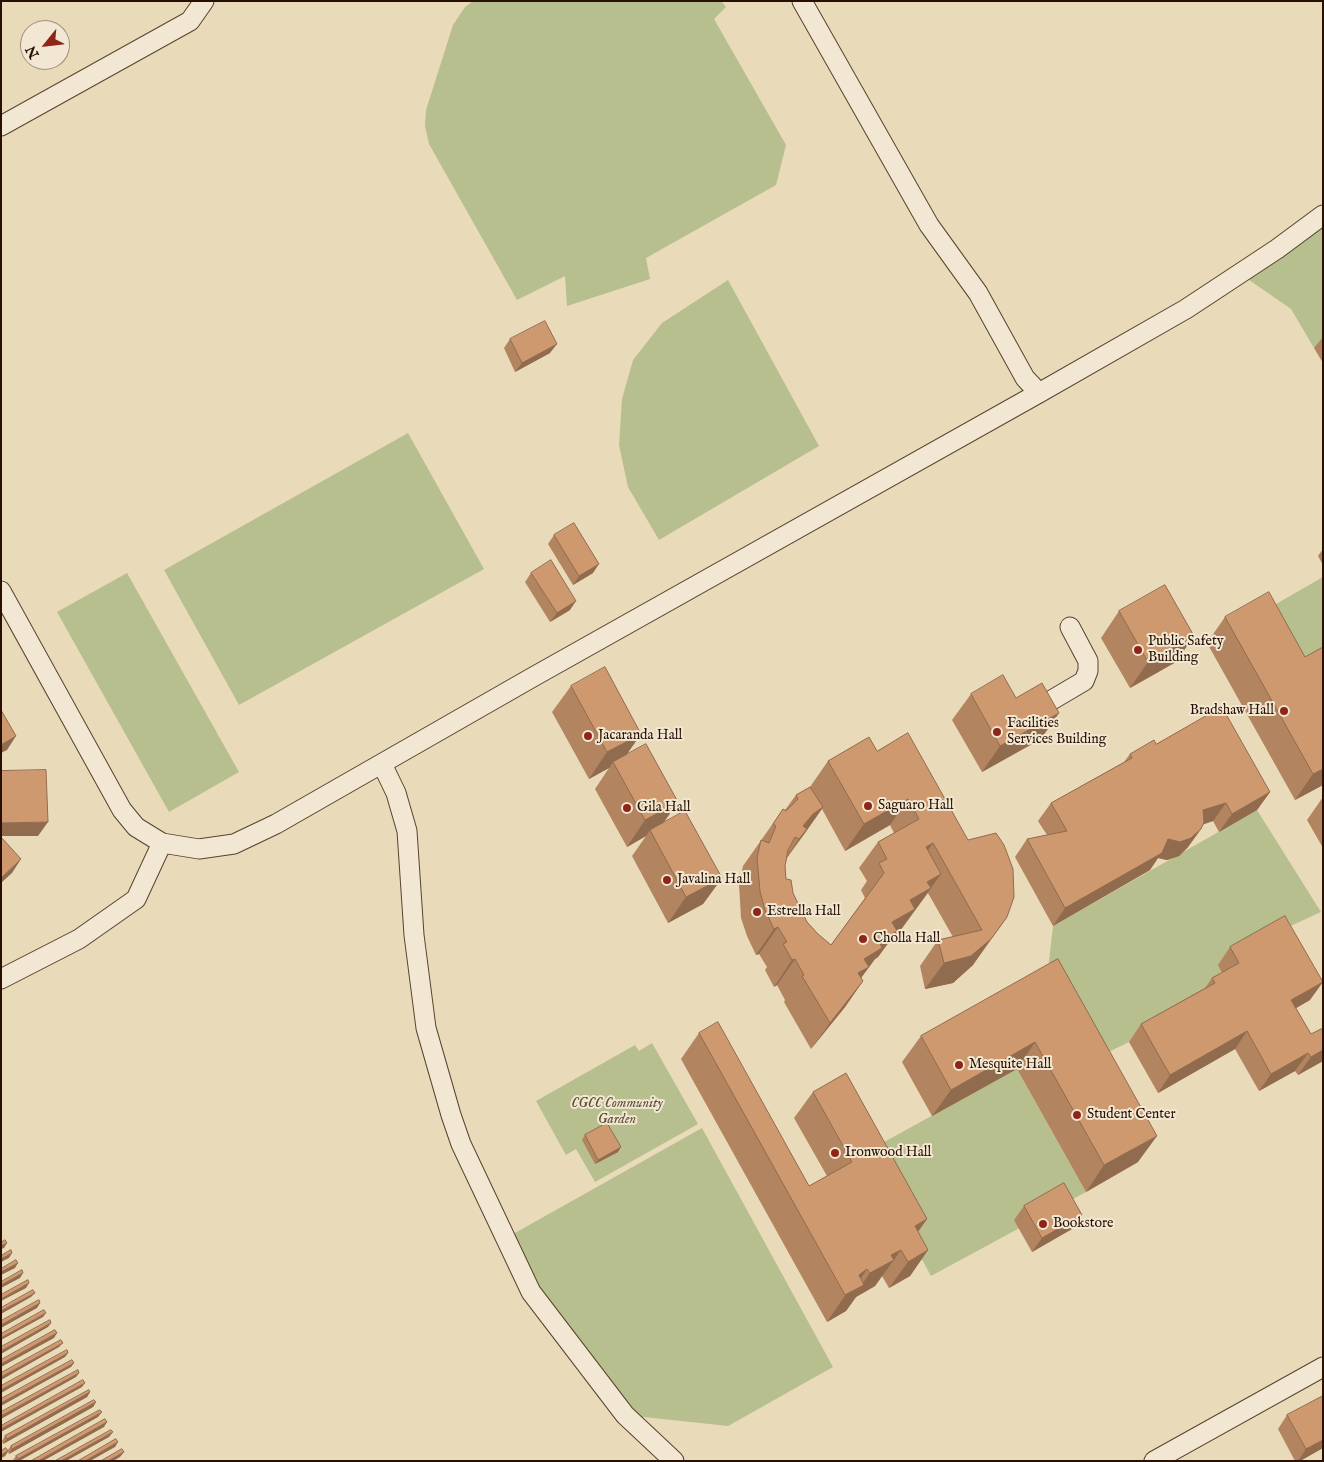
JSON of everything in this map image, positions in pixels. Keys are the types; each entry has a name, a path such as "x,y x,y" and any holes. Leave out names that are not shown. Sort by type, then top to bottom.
{"street":[{"path":"1,126 190,21 204,1"},
{"path":"802,1 928,225 978,293 1025,378 1039,393"},
{"path":"1,591 122,810 136,827 162,843 199,849 234,844 276,824 532,677 1186,309 1323,215"},
{"path":"1040,706 1084,681 1088,671 1088,661 1070,627"},
{"path":"382,764 396,793 407,832 414,936 426,1028 461,1144 531,1292 625,1415 674,1461"},
{"path":"1,979 79,939 136,900 162,843"},
{"path":"1154,1461 1323,1367"}],"green space":[{"path":"473,1 721,1 726,7 714,19 786,145 776,185 646,258 650,279 567,306 565,276 517,300 429,144 425,126 426,110 453,25 465,7"},
{"path":"1323,225 1323,344 1314,348 1291,309 1239,273"},
{"path":"728,280 819,446 659,540 628,487 619,445 622,399 633,360 662,323"},
{"path":"408,433 484,569 239,705 164,570"},
{"path":"127,573 239,772 169,812 57,612"},
{"path":"1323,577 1323,663 1287,684 1250,619"},
{"path":"1257,810 1321,912 1234,952 1202,1001 1129,1042 1086,1063 1046,988 1053,926"},
{"name":"CGCC Community Garden","path":"652,1043 698,1124 595,1182 576,1149 566,1155 536,1101 635,1045 639,1051"},
{"path":"1017,1069 1086,1192 931,1276 864,1153"},
{"path":"702,1128 833,1367 728,1426 625,1415 506,1238"}],"building":[{"path":"545,321 557,344 522,363 510,339"},
{"path":"574,523 599,564 579,576 554,535"},
{"path":"551,560 576,601 557,613 531,573"},
{"path":"1165,585 1194,636 1148,662 1119,611"},
{"path":"1269,592 1305,657 1323,647 1323,769 1313,774 1225,617"},
{"path":"605,667 641,734 607,752 571,686"},
{"path":"1003,675 1016,698 1042,683 1059,713 1000,746 971,694"},
{"path":"1222,707 1270,792 1232,814 1226,803 1203,810 1204,822 1201,829 1191,838 1180,842 1168,839 1162,853 1065,908 1027,839 1067,831 1051,803 1132,758 1130,754 1154,740 1156,744"},
{"path":"1,710 16,736 1,745"},
{"path":"908,733 968,840 996,833 1004,845 1013,869 1014,897 1007,917 991,939 971,956 944,963 938,940 982,930 933,843 926,847 941,874 927,882 931,888 910,900 915,909 892,922 897,931 879,941 882,948 864,959 869,967 858,973 863,981 830,1023 802,976 804,975 795,959 792,960 783,944 787,942 778,927 774,929 765,910 760,891 757,858 761,840 769,843 776,826 773,824 783,809 786,811 798,799 796,795 810,787 823,807 813,814 803,826 807,829 799,839 795,837 788,850 785,866 786,879 791,880 793,893 807,922 831,945 884,873 879,863 887,859 878,842 919,819 908,799 864,824 828,761 869,737 877,751"},
{"path":"646,744 678,802 645,820 613,762"},
{"path":"46,770 48,822 1,823 1,771"},
{"path":"685,811 722,878 686,897 650,830"},
{"path":"1,837 21,859 1,878"},
{"path":"1285,916 1323,982 1291,1000 1311,1034 1323,1028 1323,1050 1311,1057 1308,1053 1271,1074 1247,1031 1170,1075 1141,1024 1215,983 1212,978 1239,963 1230,947"},
{"path":"1058,959 1157,1136 1104,1165 1035,1042 951,1090 921,1036"},
{"path":"718,1022 809,1186 852,1162 813,1092 846,1073 927,1219 915,1226 928,1250 908,1262 901,1250 891,1255 894,1260 870,1273 867,1269 859,1275 864,1285 845,1295 699,1033"},
{"path":"607,1123 621,1147 598,1160 585,1135"},
{"path":"1064,1183 1082,1215 1042,1238 1024,1206"},
{"path":"5,1240 7,1243 1,1246 1,1243"},
{"path":"11,1250 12,1253 1,1259 1,1256"},
{"path":"16,1260 18,1263 1,1272 1,1269"},
{"path":"22,1270 23,1273 1,1285 1,1282"},
{"path":"28,1280 29,1283 1,1299 1,1295"},
{"path":"33,1290 35,1293 1,1311 1,1308"},
{"path":"39,1300 40,1303 1,1325 1,1321"},
{"path":"44,1310 46,1313 1,1338 1,1334"},
{"path":"50,1320 51,1323 1,1351 1,1347"},
{"path":"55,1330 57,1333 1,1364 1,1360"},
{"path":"61,1340 63,1343 1,1377 1,1373"},
{"path":"67,1350 68,1353 1,1390 1,1386"},
{"path":"72,1360 74,1363 1,1403 1,1399"},
{"path":"78,1370 79,1373 1,1416 1,1412"},
{"path":"83,1380 85,1383 1,1429 1,1426"},
{"path":"89,1390 90,1392 7,1439 5,1436"},
{"path":"1323,1396 1323,1440 1306,1449 1287,1415"},
{"path":"94,1400 96,1402 12,1449 11,1446"},
{"path":"100,1410 102,1412 18,1459 16,1456"},
{"path":"105,1419 107,1422 38,1461 31,1461"},
{"path":"111,1430 113,1432 61,1461 55,1461"},
{"path":"116,1439 118,1442 85,1461 78,1461"},
{"path":"6,1448 8,1451 1,1455 1,1451"},
{"path":"122,1449 124,1452 108,1461 101,1461"}],"place":[{"name":"Public Safety Building","path":"1138,650"},
{"name":"Bradshaw Hall","path":"1284,711"},
{"name":"Facilities Services Building","path":"997,732"},
{"name":"Jacaranda Hall","path":"588,736"},
{"name":"Saguaro Hall","path":"868,806"},
{"name":"Gila Hall","path":"627,808"},
{"name":"Javalina Hall","path":"667,880"},
{"name":"Estrella Hall","path":"757,912"},
{"name":"Cholla Hall","path":"863,939"},
{"name":"Mesquite Hall","path":"959,1065"},
{"name":"Student Center","path":"1077,1115"},
{"name":"Ironwood Hall","path":"835,1153"},
{"name":"Bookstore","path":"1043,1224"}]}
